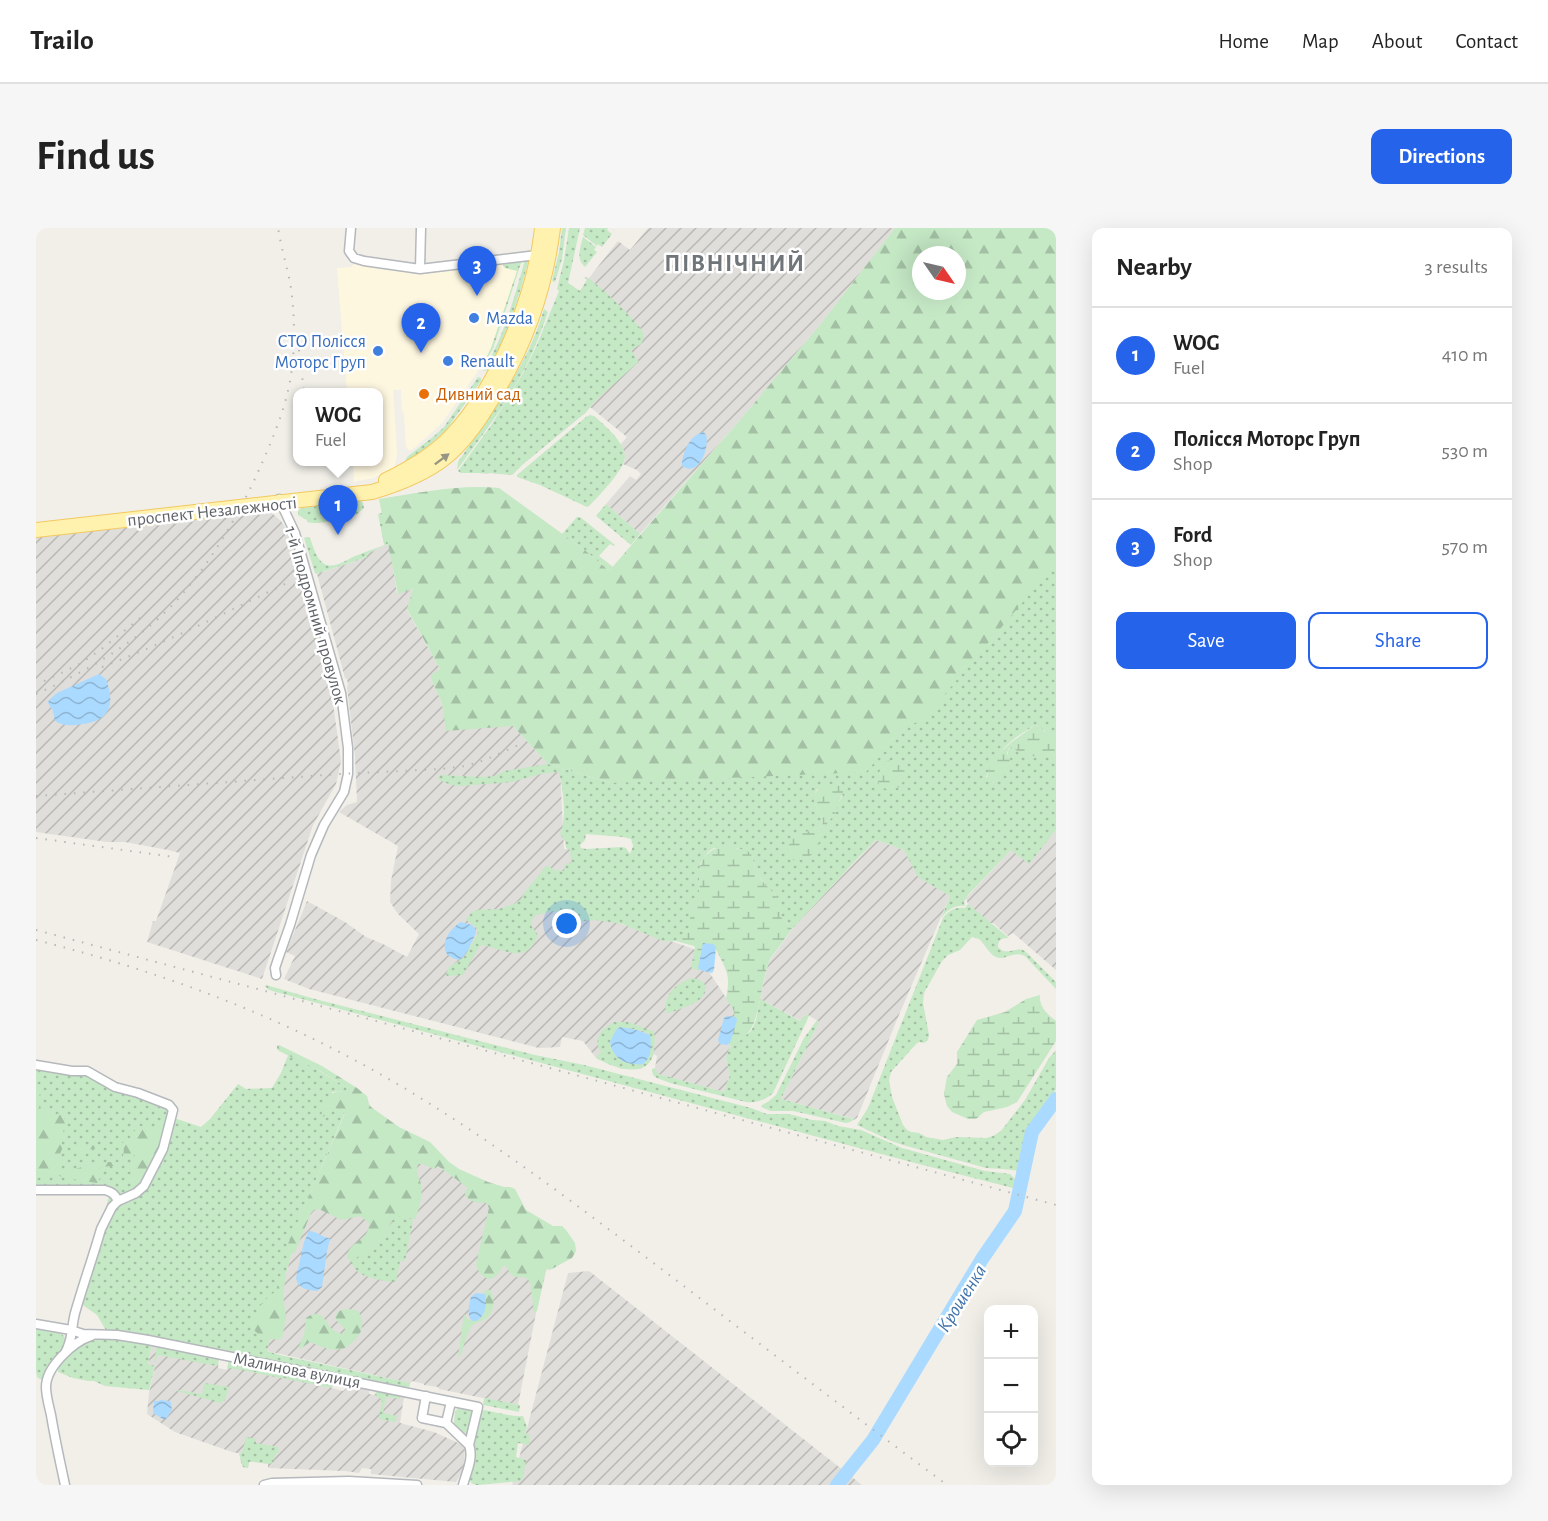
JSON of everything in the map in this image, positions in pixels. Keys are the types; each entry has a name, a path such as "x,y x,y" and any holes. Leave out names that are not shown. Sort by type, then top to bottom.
{"main road":[{"name":"проспект Незалежності","path":"36,522 246,498 279,500 386,480 442,445 472,410 505,354 526,298 542,228"},
{"name":"проспект Незалежності","path":"36,530 279,500 372,492 391,487 430,468 447,456 469,433 512,366 542,283 553,228"}],"street":[{"path":"351,228 349,251 354,258 364,261 420,269 537,255"},
{"path":"420,269 421,228"},
{"name":"1-й Іподромний провулок","path":"276,975 275,968 311,855 324,825 344,792 348,774 348,748 341,693 299,544 291,522 279,500"},
{"path":"36,1065 87,1071 115,1087 169,1105 173,1110 163,1149 144,1186 136,1193 118,1201 112,1207 101,1229 71,1330 71,1342 51,1372 46,1387 64,1485"},
{"path":"36,1190 105,1190 112,1192 118,1201"},
{"name":"Малинова вулиця","path":"36,1324 77,1333 117,1335 148,1340 478,1407 469,1445 471,1454 463,1485"},
{"path":"65,1353 80,1341 94,1335"},
{"path":"426,1396 422,1418 446,1423 469,1445"},
{"path":"446,1423 451,1402"},
{"path":"264,1485 349,1481 417,1485"}],"shaded area":[{"path":"648,228 895,228 819,326 640,534 606,504 630,476 636,480 641,474 623,464 624,451 620,445 627,437 590,407 512,475 465,471 587,280 584,277 589,278 618,241 630,250"},
{"path":"522,260 493,349 442,423 412,450 408,450 401,390 393,390 397,454 394,469 373,478 354,482 353,466 383,466 383,388 347,388 337,268 352,267 357,263 407,271"},
{"path":"266,510 281,521 293,546 331,689 341,761 336,784 313,825 262,979 147,942 180,853 125,842 107,842 36,832 36,536"},
{"path":"389,543 397,593 414,589 407,610 440,669 431,679 442,703 444,715 513,726 548,764 560,768 564,849 571,849 606,919 694,949 740,1019 726,1059 730,1075 724,1092 657,1074 655,1068 657,1056 654,1054 641,1069 619,1068 596,1058 583,1041 562,1037 560,1047 539,1048 309,989 284,979 295,956 286,952 307,901 345,922 366,937 407,957 419,934 398,914 390,902 391,881 398,846 339,812 347,805 357,802 355,756 347,679 317,574 367,557 367,554"},
{"path":"1056,830 1056,970 1013,933 1008,936 990,923 968,904 966,898 1011,850 1053,834"},
{"path":"876,840 904,850 919,877 950,896 857,1118 854,1119 781,1099 818,1021 806,1014 801,1021 760,999 770,960 796,924"},
{"path":"426,1157 552,1248 537,1308 518,1405 267,1351 306,1203"},
{"path":"589,1271 862,1485 512,1485 568,1273"},
{"path":"152,1344 219,1358 218,1368 227,1370 229,1360 333,1382 332,1388 343,1391 351,1384 374,1395 377,1391 401,1394 404,1397 400,1423 434,1432 465,1446 464,1468 456,1482 371,1474 371,1469 362,1468 359,1473 268,1468 268,1464 251,1461 248,1468 243,1467 240,1460 242,1454 175,1432 147,1414 155,1366 148,1365"}],"green space":[{"path":"562,228 566,228 562,259 555,282 552,281"},
{"path":"569,228 580,228 568,283 580,291 587,280 584,277 589,279 605,291 641,329 644,338 641,344 631,350 639,362 596,400 585,413 512,475 461,473 458,471 492,424 536,347 559,291 557,289"},
{"path":"585,228 608,228 607,230 612,234 602,247 598,244 597,246 583,235"},
{"path":"895,228 1056,228 1056,563 931,713 924,719 906,727 866,772 611,783 548,764 513,726 446,731 442,703 431,679 431,675 440,669 407,609 413,589 398,594 379,499 454,488 499,488 586,551 609,571 819,326"},
{"path":"583,237 596,247 594,250 597,252 585,267 580,260"},
{"path":"529,259 507,330 488,370 483,371 503,331 525,260"},
{"path":"522,260 493,349 481,368 491,348 517,271 505,268 503,263"},
{"path":"544,309 548,312 546,319 520,378 457,470 458,462 518,370"},
{"path":"478,377 481,381 446,430 420,453 405,461 444,427"},
{"path":"590,415 613,434 622,446 625,457 616,476 589,506 517,477 517,475"},
{"path":"361,501 364,508 356,515 349,517 350,512 346,511 336,513 331,521 328,505"},
{"path":"606,504 640,534 631,545 596,516"},
{"path":"325,505 330,521 310,523 298,515 301,508"},
{"path":"382,513 389,543 367,554 367,557 315,573 304,538 310,538 323,563 336,565 384,545 378,514"},
{"path":"577,517 615,545 610,544 599,556 613,567 609,571 562,534"},
{"path":"1056,552 1056,740 1035,725 1003,749 986,777 993,783 1008,769 1008,750 1011,747 1032,756 1047,753 1056,756 1056,830 1029,864 1011,850 968,895 964,902 965,906 951,909 941,919 950,896 918,877 904,850 876,840 792,929 780,916 780,900 762,880 752,856 738,848 714,848 708,852 700,864 699,894 692,907 690,927 683,937 676,941 663,941 622,924 596,920 573,922 559,912 553,911 536,915 533,918 532,927 538,935 528,950 514,953 482,945 463,975 447,976 449,967 463,958 478,933 476,927 466,920 471,913 476,910 499,909 514,904 521,899 546,866 564,871 565,864 571,863 570,850 566,848 565,841 560,834 564,812 559,772 512,782 460,786 439,780 440,775 495,776 504,771 548,764 611,783","holes":["817,789 843,795 836,812 805,859 792,860 793,839 797,835 817,829 823,823 814,799","586,834 631,839 633,846 630,854 626,848 622,847 581,848 580,845 585,840"]},
{"path":"1035,725 1056,739 1056,756 1047,754 1024,756 1011,747 1007,753 1012,767 993,783 987,781 988,772 997,756"},
{"path":"896,760 903,765 906,778 899,787 885,789 878,783 879,773 887,761"},
{"path":"836,783 842,785 842,794 837,810 825,827 815,851 807,858 800,860 787,857 789,846 797,835 816,829 823,823 814,800 816,791 821,786"},
{"path":"723,846 747,850 752,856 762,881 780,900 780,916 792,929 770,959 752,1027 745,1037 732,1046 727,1045 729,1045 736,1017 726,998 727,973 714,945 699,970 692,969 691,966 694,946 676,941 689,928 691,910 699,891 699,871 702,861 713,850"},
{"path":"968,904 1009,938 1004,938 999,942 998,947 1001,950 1025,951 1056,982 1056,989 1025,956 1017,954 1003,958 996,957 979,939 972,937 960,950 948,955 942,961 924,993 923,1003 928,1040 916,1044 891,1072 889,1080 892,1097 903,1125 911,1132 943,1140 956,1137 986,1138 993,1136 1001,1131 1025,1100 1056,1050 1056,1089 1032,1138 1029,1157 1021,1171 986,1168 903,1145 857,1125 868,1108 943,918 952,910 965,908"},
{"path":"691,978 704,984 706,987 704,995 696,1002 669,1013 666,1012 669,995 680,983"},
{"path":"266,985 751,1108 767,1114 789,1114 861,1130 902,1148 985,1171 1010,1174 1019,1183 1013,1188 911,1162 276,992 269,990"},
{"path":"1040,995 1042,1007 1056,1021 1056,1041 1017,1102 1007,1107 984,1112 976,1119 968,1119 952,1112 947,1106 944,1094 947,1077 957,1064 957,1052 977,1020 1005,1012 1026,999"},
{"path":"760,999 800,1021 806,1014 809,1016 773,1093 761,1100 746,1102 670,1083 653,1075 652,1069 655,1068 658,1074 724,1092 730,1075 726,1059 729,1048 751,1031 756,1020"},
{"path":"817,1020 818,1024 781,1099 853,1119 857,1118 850,1122 793,1111 771,1111 761,1107 776,1095 804,1038"},
{"path":"614,1022 628,1022 653,1031 654,1050 646,1066 639,1069 621,1068 596,1058 601,1052 598,1047 598,1038 602,1031","holes":["628,1028 650,1035 614,1054 610,1042"]},
{"path":"277,1046 322,1066 357,1088 367,1096 371,1107 399,1127 430,1142 459,1169 488,1182 515,1189 526,1210 553,1226 562,1226 566,1230 575,1243 576,1251 572,1258 550,1270 546,1269 537,1311 533,1311 531,1284 527,1279 515,1277 504,1265 497,1275 490,1279 479,1272 476,1264 489,1208 486,1203 469,1199 465,1195 468,1188 438,1166 434,1169 418,1164 417,1172 421,1193 415,1219 401,1216 394,1218 383,1238 355,1259 347,1259 348,1253 350,1248 366,1234 369,1223 360,1216 341,1220 319,1209 311,1213 295,1252 290,1254 288,1244 345,1113 331,1106 322,1117 324,1100 330,1094 346,1091 348,1088 279,1051"},
{"path":"289,1053 348,1088 346,1091 332,1092 331,1106 345,1112 306,1203 267,1351 410,1383 409,1388 258,1358 107,1332 97,1315 80,1303 111,1188 36,1188 36,1066 88,1075 164,1106 174,1118 201,1127 238,1084 246,1089 272,1088"},
{"path":"38,1088 41,1089 38,1102 41,1109 50,1109 54,1116 61,1112 64,1114 62,1149 58,1159 62,1162 61,1169 76,1169 93,1163 100,1165 107,1162 120,1162 124,1150 123,1146 119,1146 74,1153 75,1149 80,1146 124,1142 140,1126 163,1131 158,1153 136,1190 132,1187 132,1164 135,1156 133,1154 128,1155 119,1165 97,1169 96,1173 100,1178 97,1183 49,1173 36,1178 36,1091"},
{"path":"396,1216 404,1216 413,1220 405,1261 400,1261 396,1282 377,1279 358,1272 349,1260 379,1241"},
{"path":"283,1273 286,1276 283,1294 286,1318 282,1338 278,1340 257,1333 253,1327 253,1321 262,1303 275,1292"},
{"path":"490,1290 493,1296 492,1311 486,1319 471,1327 461,1355 458,1357 464,1314 467,1319 478,1320 484,1314 485,1294 483,1293"},
{"path":"350,1309 358,1311 362,1327 354,1341 348,1346 333,1350 310,1342 298,1348 304,1335 306,1318 319,1314 333,1330 342,1334 345,1329 335,1317 339,1311"},
{"path":"36,1328 56,1331 66,1340 66,1345 43,1379 37,1377 36,1371"},
{"path":"104,1339 152,1344 148,1364 155,1366 149,1390 105,1386 58,1372 61,1362 74,1349 89,1341"},
{"path":"157,1345 219,1358 217,1366 158,1355 154,1362"},
{"path":"229,1360 333,1382 332,1388 230,1368 227,1370"},
{"path":"204,1383 229,1387 225,1400 220,1403 177,1391 202,1394"},
{"path":"377,1391 401,1394 400,1399 386,1397 383,1413 397,1416 395,1422 379,1419 382,1400 375,1395"},
{"path":"484,1398 520,1405 519,1412 483,1405"},
{"path":"460,1407 472,1411 466,1434 460,1431 454,1423 455,1411"},
{"path":"484,1410 523,1416 527,1427 525,1433 530,1435 529,1445 518,1443 516,1457 526,1460 523,1478 520,1481 478,1485 471,1482 469,1478 475,1458 474,1441 481,1412"},
{"path":"246,1437 256,1439 256,1443 278,1447 279,1452 275,1455 273,1463 249,1462 248,1468 243,1467 239,1454 242,1453"}],"water":[{"path":"703,432 707,440 702,459 693,468 688,469 682,466 688,445 694,437"},
{"path":"99,674 106,679 109,688 110,703 105,715 100,719 79,725 65,725 55,721 49,700 57,693"},
{"path":"461,922 472,925 476,933 468,950 459,960 447,954 445,942 451,931"},
{"path":"703,943 713,944 716,947 712,973 698,968"},
{"path":"736,1017 737,1020 730,1043 727,1045 720,1044 718,1040 724,1018"},
{"path":"620,1027 650,1035 650,1053 643,1064 626,1063 613,1051 610,1042"},
{"path":"309,1231 330,1239 322,1287 317,1291 301,1287 296,1278 304,1242"},
{"path":"476,1293 485,1294 486,1304 481,1318 472,1321 469,1309 471,1297"},
{"path":"154,1401 171,1403 172,1410 166,1419 153,1413"}],"waterway":[{"name":"Крошенка","path":"837,1485 873,1440 982,1259 1015,1211 1032,1132 1056,1099"}],"railway":[{"path":"36,694 101,661 131,641 159,618 205,565 242,504 278,425 286,399 293,359 294,320 290,282 278,228"},
{"path":"299,350 304,388"},
{"path":"102,667 172,638 285,584"},
{"path":"44,681 76,666 99,651 144,615"},
{"path":"36,796 441,769 465,766 485,760 523,743"},
{"path":"36,838 174,857"},
{"path":"36,930 1056,1205"},
{"path":"36,940 166,978 250,1010 371,1069 445,1113 551,1187 655,1264 947,1485"}],"place":[{"name":"Ford","path":"477,296"},
{"name":"Mazda","path":"474,318"},
{"name":"СТО Полісся Моторс Груп","path":"378,351"},
{"name":"Полісся Моторс Груп","path":"421,353"},
{"name":"Renault","path":"448,361"},
{"name":"Дивний сад","path":"424,394"},
{"name":"WOG","path":"338,535"}],"district":[{"name":"ПІВНІЧНИЙ","path":"735,263"}]}
